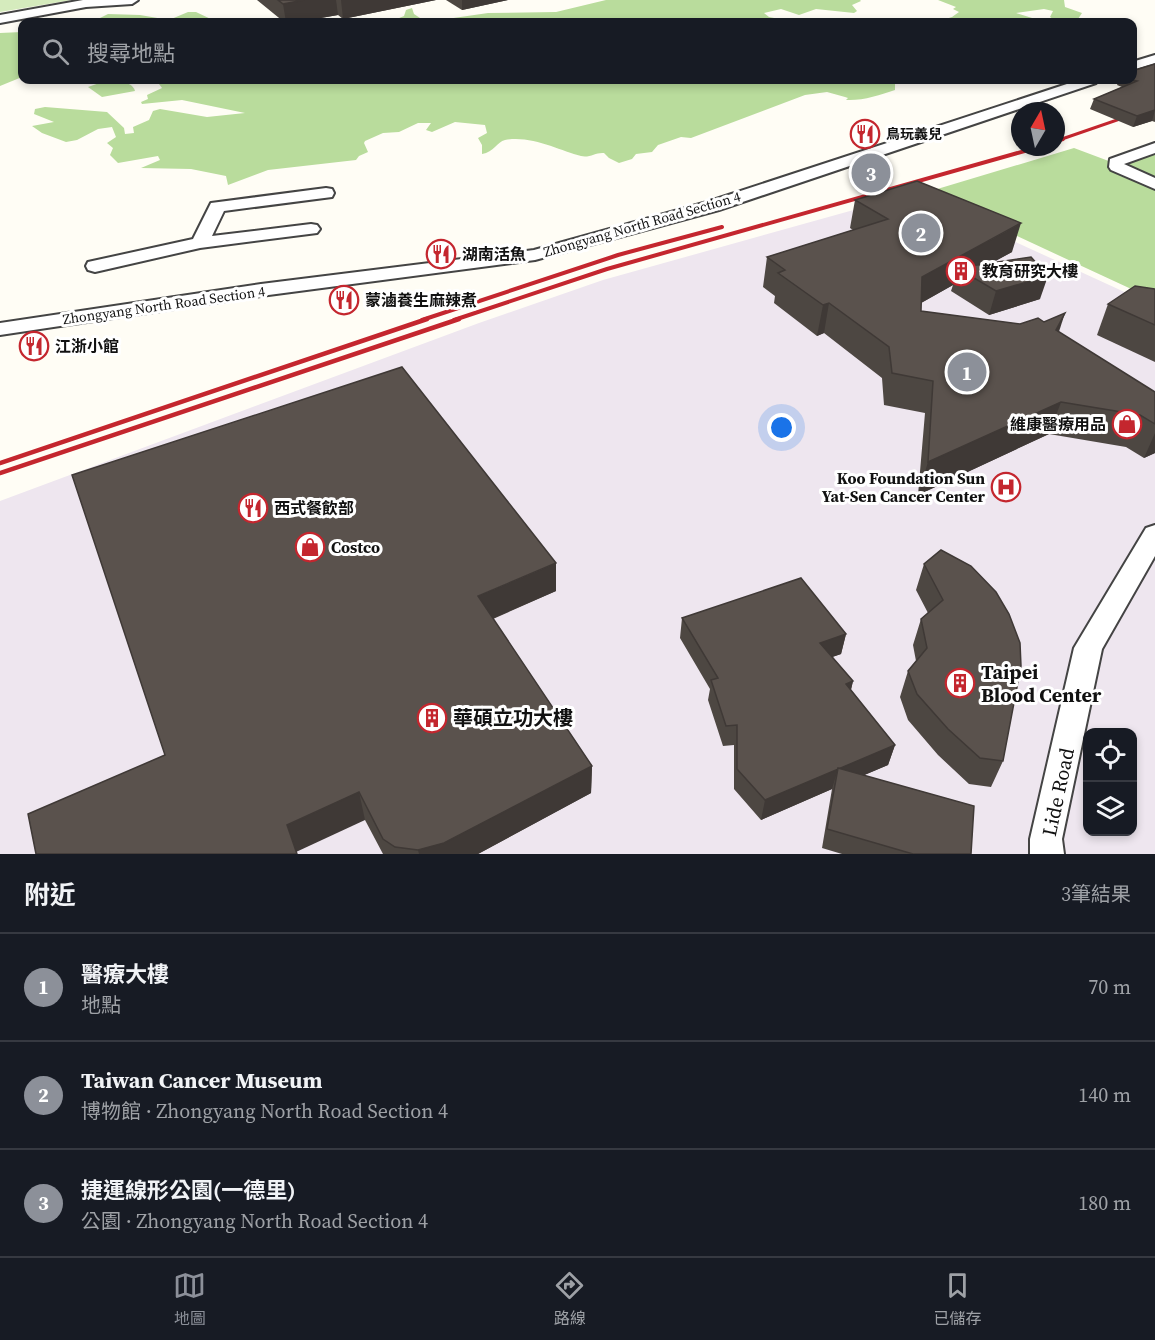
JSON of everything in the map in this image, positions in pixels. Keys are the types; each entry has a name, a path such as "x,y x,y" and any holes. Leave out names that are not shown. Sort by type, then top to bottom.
{"street":[{"path":"0,19 86,3 132,0"},
{"path":"1137,64 1155,59"},
{"name":"Zhongyang North Road Section 4","path":"0,329 261,290 535,255 713,206 1079,84"},
{"path":"1155,148 1116,162 1117,167 1124,172 1155,183"},
{"path":"200,243 217,207 326,192"},
{"path":"95,266 200,243 311,229"},
{"name":"Lide Road","path":"1047,854 1046,839 1088,648 1155,534"}],"shaded area":[{"path":"911,194 1155,306 1155,854 0,854 0,501 479,323 603,280"}],"green space":[{"path":"0,0 72,0 0,12"},
{"path":"606,0 861,1 852,5 857,11 854,13 816,9 799,15 781,9 764,13 774,18 454,18 488,13 556,12"},
{"path":"938,0 1064,0 1065,7 1082,13 1079,18 1052,18 1053,11 1044,9 1016,13 1032,18 949,18 959,12 953,9 956,7"},
{"path":"412,8 414,14 420,18 399,18 404,16 406,10"},
{"path":"188,12 196,12 209,18 174,18"},
{"path":"108,14 157,18 100,18"},
{"path":"18,32 18,79 0,86 0,33"},
{"path":"97,84 129,84 135,91 102,97 88,87"},
{"path":"159,84 895,84 895,90 865,99 846,100 848,98 827,92 805,95 691,138 681,137 658,145 652,152 636,154 632,159 619,163 604,153 581,156 545,144 515,139 505,140 482,154 482,145 478,138 487,133 485,125 455,122 432,132 426,130 431,123 418,123 399,132 383,133 365,141 368,152 356,160 268,170 228,185 226,176 191,169 141,168 160,160 158,156 118,163 110,155 113,148 107,143 116,137 112,127 98,129 77,140 66,142 42,133 32,126 54,122 34,114 35,109 45,107 107,112 124,128 125,134 134,133 133,127 149,120 153,111 160,109 207,117 245,113 182,100 142,104 141,102 148,99 147,95 162,88"},
{"path":"1074,148 1122,166 1155,154 1155,300 924,193 1047,156 1065,156 1065,151"}],"building":[{"path":"278,0 304,0 283,4"},
{"path":"1155,64 1155,110 1137,116 1094,99 1130,84 1137,84 1137,69"},
{"path":"917,181 1021,223 922,277 921,311 1020,324 1038,318 1044,322 1065,313 1056,330 1155,392 1155,424 1140,415 1061,402 928,462 933,381 892,373 889,347 829,303 823,305 778,273 785,270 767,257 888,219 855,200"},
{"path":"1031,257 1048,276 996,291 957,268"},
{"path":"1135,286 1155,289 1155,325 1108,304"},
{"path":"402,367 556,563 478,596 592,766 444,843 418,850 395,847 383,839 359,792 287,825 297,854 36,854 28,814 165,755 72,475"},
{"name":"Taipei Blood Center","path":"941,550 971,566 996,592 1009,614 1020,643 1021,666 1003,761 980,758 948,729 917,694 908,671 927,648 921,619 943,600 924,564"},
{"path":"801,578 846,634 820,643 853,681 846,684 895,745 765,800 737,769 737,725 726,726 711,680 718,678 682,618"},
{"path":"838,768 974,806 971,854 913,854 827,829"}],"railway":[{"path":"1065,138 1155,107"},
{"path":"454,320 607,269 1011,155"},
{"path":"422,320 618,255 722,227"},
{"path":"0,463 427,319"},
{"path":"0,473 459,319"}],"place":[{"name":"鳥玩義兒","path":"865,134"},
{"name":"捷運線形公園(一德里)","path":"871,173"},
{"name":"Taiwan Cancer Museum","path":"921,233"},
{"name":"湖南活魚","path":"441,254"},
{"name":"教育研究大樓","path":"961,271"},
{"name":"蒙滷養生麻辣煮","path":"344,300"},
{"name":"江浙小館","path":"34,346"},
{"name":"醫療大樓","path":"967,372"},
{"name":"維康醫療用品","path":"1127,424"},
{"name":"Koo Foundation Sun Yat-Sen Cancer Center","path":"1006,487"},
{"name":"西式餐飲部","path":"253,508"},
{"name":"Costco","path":"310,547"},
{"name":"Taipei Blood Center","path":"960,683"},
{"name":"華碩立功大樓","path":"432,718"}]}
